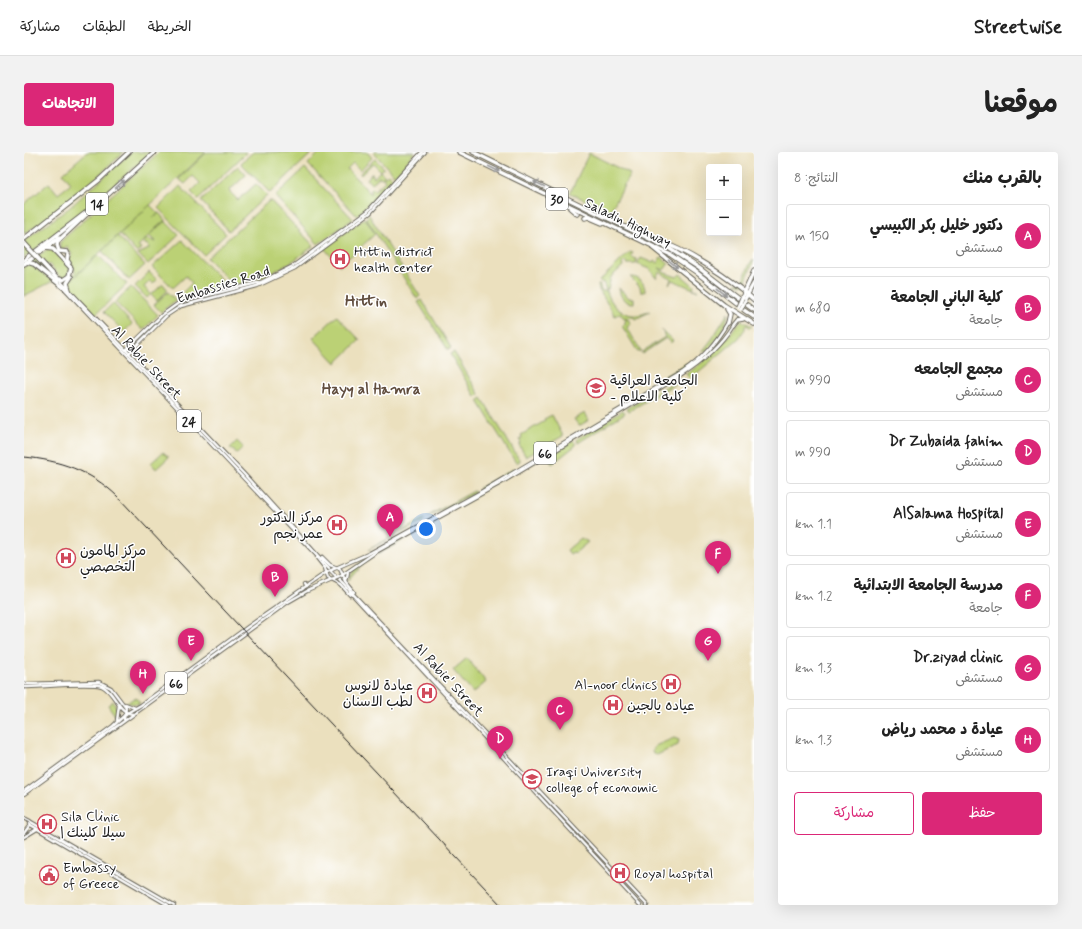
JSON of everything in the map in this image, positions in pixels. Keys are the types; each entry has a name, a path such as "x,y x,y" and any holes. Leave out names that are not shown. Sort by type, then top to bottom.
{"highway":[{"name":"14","path":"24,237 68,206 129,152"},
{"name":"14","path":"45,248 36,253 101,201 155,152"},
{"name":"Saladin Highway","path":"459,152 612,226 683,263 739,308 754,317"},
{"name":"Saladin Highway","path":"473,152 645,236 686,258 743,300 754,310"},
{"path":"558,200 575,211 577,214"},
{"path":"45,248 60,237 101,201"},
{"path":"585,218 588,217 612,226"},
{"name":"30","path":"645,236 675,247 746,293"},
{"path":"60,237 57,245 58,250 60,252 68,253 67,260 74,269 67,283 69,290"},
{"name":"30","path":"642,241 736,313"},
{"path":"45,248 53,249 71,268 69,276 63,280 58,279"},
{"path":"25,262 32,256"},
{"path":"25,262 34,264 64,288"},
{"path":"747,321 736,313 746,293 754,271"},
{"path":"734,285 743,286 750,279"},
{"path":"746,293 754,283"},
{"path":"754,283 752,291 754,299"},
{"path":"746,293 754,299"},
{"path":"724,305 730,313 728,323"},
{"path":"732,325 740,319 754,324"}],"main road":[{"name":"Embassies Road","path":"128,351 176,304 185,300 269,278 293,266 378,204 423,152"},
{"name":"24","path":"24,244 58,279"},
{"name":"Al Rabie' Street","path":"58,279 64,288 313,551"},
{"name":"Al Rabie' Street","path":"58,279 128,351 329,568"},
{"name":"66","path":"335,568 353,561 479,493 683,372 713,346 736,313"},
{"name":"66","path":"341,576 376,552 499,484 680,376 710,352 732,325 736,313"},
{"path":"313,551 330,565 340,569 341,576 356,598"},
{"path":"313,551 327,572 328,578 333,580 356,598"},
{"path":"353,561 351,565 355,565"},
{"path":"327,572 335,568"},
{"path":"332,571 336,576"},
{"path":"346,582 345,578 349,571"},
{"name":"66","path":"24,793 117,723 127,713 327,572"},
{"path":"333,580 341,576"},
{"path":"318,578 319,582 323,585"},
{"name":"66","path":"24,793 275,611 297,596 333,580"},
{"name":"Al Rabie' Street","path":"339,580 415,658 513,763 517,770 563,823 641,905"},
{"path":"312,584 315,584 316,587"},
{"name":"Al Rabie' Street","path":"356,598 412,661 511,766 517,770 578,831 647,905"},
{"path":"412,661 415,658"},
{"path":"24,684 99,682 111,688 123,703 127,713 126,717 121,723"},
{"path":"24,687 98,685 108,690 127,713 134,714"},
{"path":"117,723 119,713 118,702"},
{"path":"123,703 130,707 137,707"},
{"path":"511,766 514,766 513,763"},
{"path":"24,818 37,829 168,905"},
{"path":"24,822 29,823 174,905"},
{"path":"24,833 29,823"},
{"path":"563,823 575,833 578,831"},
{"path":"24,837 37,829"},
{"path":"577,837 580,836 591,846"},
{"path":"641,905 644,902"}],"green space":[{"path":"87,152 124,152 74,199 24,234 24,204 49,183 58,194 71,184 63,173"},
{"path":"132,152 152,152 79,216 24,258 24,241 69,208"},
{"path":"159,152 206,152 72,279 98,255 127,284 96,314 68,284 75,272 68,259 72,255 67,246 60,251 60,242"},
{"path":"207,152 247,152 198,199 191,192 200,183 193,176 185,184 179,179"},
{"path":"253,152 313,152 270,193 241,163"},
{"path":"320,152 367,152 372,158 360,170 353,163 347,169 371,194 372,188 375,190 385,181 383,178 388,174 393,179 357,216 308,164"},
{"path":"373,152 415,152 395,176"},
{"path":"589,153 630,174 610,212 570,193"},
{"path":"375,159 384,168 381,171 373,163 361,175 360,173"},
{"path":"238,166 246,175 229,191 238,200 256,184 267,195 229,231 201,201"},
{"path":"305,168 353,219 318,244 275,196"},
{"path":"380,171 385,176 382,178 379,177 371,184 367,179 372,173 374,178"},
{"path":"180,186 226,234 204,255 158,208"},
{"path":"270,200 314,246 290,263 266,276 234,286 207,258"},
{"path":"150,205 158,213 153,218 159,213 165,220 150,234 165,221 179,235 148,264 138,254 149,249 148,245 143,243 147,239 156,242 149,236 138,246 141,248 137,253 120,234"},
{"path":"369,215 420,296 417,299 366,218"},
{"path":"365,218 375,234 340,266 324,248"},
{"path":"118,236 145,265 129,280 102,251"},
{"path":"182,240 228,287 181,299 179,296 192,283 186,276 173,288 152,267"},
{"path":"48,249 51,249 70,268 68,275 61,278 49,264 42,268 30,261"},
{"path":"630,252 633,253 631,256 637,260 636,264 627,264 625,261 622,264 623,266 611,277 608,289 606,290 603,282 601,283 599,281"},
{"path":"661,257 669,263 664,270 659,268 665,273 677,277 680,274 694,286 693,288 698,291 672,280 669,284 671,279 659,272 656,278 649,269 637,264 641,258 657,263"},
{"path":"754,260 745,283 742,285 736,284 737,282 742,283 750,263"},
{"path":"29,263 53,281 24,296 24,266"},
{"path":"149,272 157,280 153,284 150,281 144,287 151,294 147,298 135,286"},
{"path":"630,277 639,279 643,283 645,292 641,292 640,287"},
{"path":"163,284 168,290 157,301 151,295"},
{"path":"598,285 600,285 601,291 607,291 613,304 623,312 629,315 636,315 650,312 635,319 633,317 624,318 620,313 615,316 599,290"},
{"path":"131,287 158,315 143,330 115,302"},
{"path":"619,288 629,298 634,298 634,303 623,299"},
{"path":"168,292 175,299 175,301 161,312 154,305"},
{"path":"422,300 451,348 448,350 418,302"},
{"path":"113,303 132,324 124,332 104,312"},
{"path":"728,313 726,323 715,342 702,352 712,339"},
{"path":"337,316 360,340 336,363 313,338"},
{"path":"628,319 631,324 627,327 641,352 638,352 622,326 625,324 625,320"},
{"path":"742,321 752,326 750,328 747,325 745,326 745,329 738,339 690,379 686,374 713,352"},
{"path":"662,330 673,341 670,343 666,338 642,354 643,351 665,337"},
{"path":"454,352 479,394 477,396 475,396 450,354"},
{"path":"687,363 686,368 656,386 655,382"},
{"path":"679,379 680,381 629,411 628,410 627,408"},
{"path":"482,398 520,461 516,463 478,401"},
{"path":"623,410 625,413 578,443 577,439"},
{"path":"585,413 589,420 579,426 574,419"},
{"path":"552,415 563,436 526,457 519,445 521,443 519,439 522,438 521,435 545,421 544,419"},
{"path":"237,441 243,447 237,453 230,448"},
{"path":"573,441 576,444 575,446 552,464 548,457"},
{"path":"163,452 169,457 156,469 151,463"},
{"path":"513,469 514,471 480,490 479,488"},
{"path":"474,491 475,493 428,517 428,516"},
{"path":"423,519 424,521 368,550"},
{"path":"433,523 379,554 378,553"},
{"path":"581,538 588,542 575,553 573,552 570,554 567,550"},
{"path":"377,554 362,564 347,581 349,576 359,564"},
{"path":"467,658 486,682 473,693 453,670"},
{"path":"136,697 140,703 139,704 126,703"},
{"path":"113,701 117,708 116,717 108,705"},
{"path":"674,738 679,740 678,745 657,755 653,753 652,750 655,746"}],"railway":[{"path":"24,457 50,461 74,468 107,487 117,496 501,905"}],"place":[{"name":"Hittin district health center","path":"340,259"},
{"name":"الجامعة العراقية - كلية الاعلام","path":"596,388"},
{"name":"مركز الدكتور عمر نجم","path":"337,525"},
{"name":"دكتور خليل بكر الكبيسي","path":"390,537"},
{"name":"مركز المامون التخصصي","path":"66,558"},
{"name":"مدرسة الجامعة الابتدائية","path":"718,574"},
{"name":"كلية الباني الجامعة","path":"275,597"},
{"name":"AlSalama Hospital","path":"191,661"},
{"name":"Dr.ziyad clinic","path":"708,661"},
{"name":"Al-noor clinics","path":"671,684"},
{"name":"عيادة لانوس لطب الاسنان","path":"427,693"},
{"name":"عيادة د محمد رياض","path":"143,694"},
{"name":"عياده يالجين","path":"613,705"},
{"name":"مجمع الجامعه","path":"560,730"},
{"name":"Dr Zubaida fahim","path":"500,759"},
{"name":"Iraqi University college of economic","path":"532,779"},
{"name":"Sila Clinic | سيلا كلينك","path":"47,824"},
{"name":"Royal hospital","path":"620,873"},
{"name":"Embassy of Greece","path":"49,875"}],"district":[{"name":"Hittin","path":"366,300"},
{"name":"Hayy al Hamra","path":"371,389"}]}
